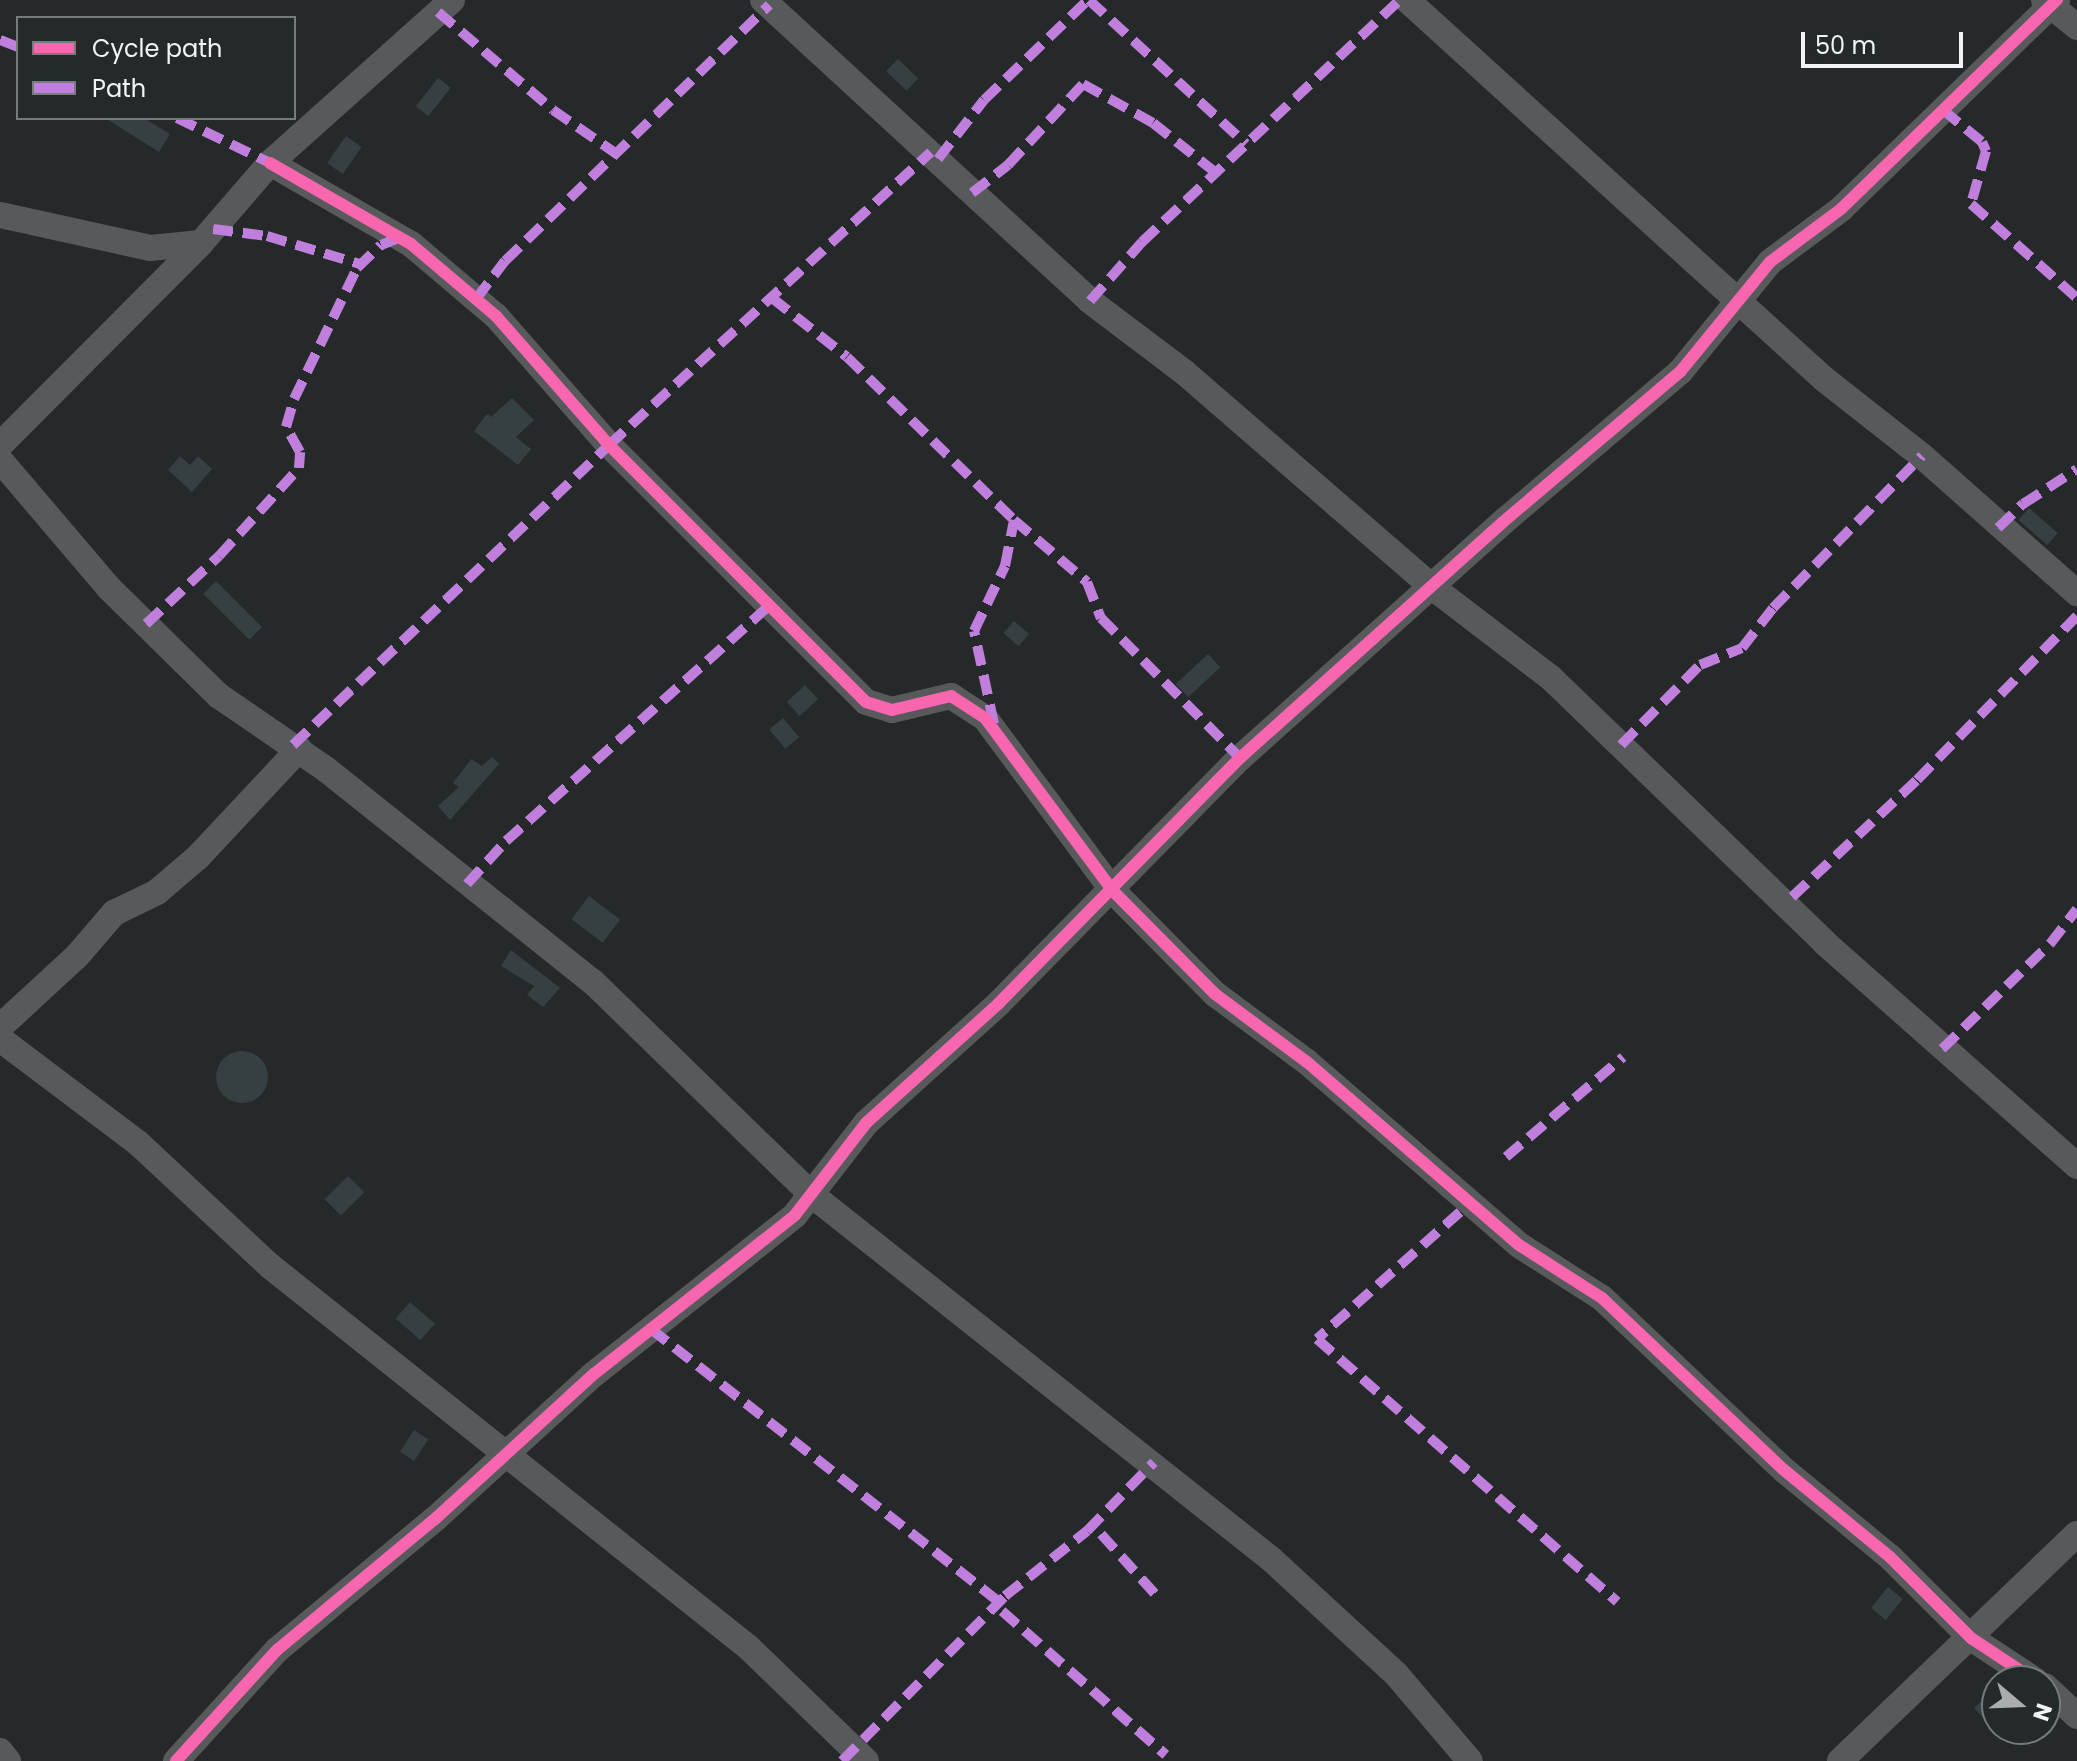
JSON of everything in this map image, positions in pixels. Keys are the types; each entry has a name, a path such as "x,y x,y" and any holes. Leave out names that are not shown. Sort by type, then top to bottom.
{"street":[{"path":"0,445 201,243 270,163 452,0"},
{"path":"763,0 1090,301 1184,372 1432,587 1551,678 1825,943 2077,1166"},
{"path":"1407,0 1735,300 2077,593"},
{"path":"176,1761 277,1650 435,1519 503,1453 812,1195 866,1123 916,1083 1113,891 1240,758 1680,372 1735,300 1770,262 1841,209 2051,2 2077,27"},
{"path":"270,163 411,244 496,316 609,445 866,702 892,710 951,696 985,718 1113,891 1234,1011 1307,1062 1519,1245 1602,1298 1784,1470 1890,1557 1971,1638 2012,1665"},
{"path":"0,215 150,248 201,243"},
{"path":"0,460 109,588 219,696 242,716 299,749 593,982 812,1195 1271,1559 1396,1674 1470,1761"},
{"path":"0,1027 77,956 114,913 157,892 198,857 299,749"},
{"path":"0,1039 138,1143 270,1266 748,1647 866,1761"},
{"path":"1840,1761 2077,1534"},
{"path":"2061,1701 2077,1716"},
{"path":"0,1751 8,1761"}],"building":[{"path":"898,59 918,78 906,91 886,71"},
{"path":"438,78 451,88 428,116 416,106"},
{"path":"108,120 147,120 170,134 159,152"},
{"path":"346,136 362,147 343,174 327,163"},
{"path":"512,398 534,420 516,437 531,449 518,465 474,431 487,414 491,417"},
{"path":"180,456 190,465 198,456 212,469 192,492 168,470"},
{"path":"2029,508 2058,533 2047,545 2019,520"},
{"path":"216,581 262,627 249,640 203,594"},
{"path":"1014,621 1029,634 1019,646 1004,633"},
{"path":"1208,654 1220,667 1188,697 1176,684"},
{"path":"805,685 818,699 800,716 787,702"},
{"path":"783,718 799,737 785,749 769,730"},
{"path":"492,757 499,764 450,820 438,806 459,787 453,783 471,759 482,766"},
{"path":"589,896 620,919 603,943 572,919"},
{"path":"511,950 560,988 543,1007 527,995 534,986 501,966"},
{"path":"242,1051 261,1058 268,1077 261,1096 242,1103 223,1096 216,1077 223,1058"},
{"path":"348,1176 364,1192 341,1216 325,1199"},
{"path":"410,1302 435,1324 420,1340 396,1319"},
{"path":"414,1430 428,1439 414,1461 400,1452"},
{"path":"1888,1587 1903,1599 1886,1620 1871,1608"},
{"path":"1981,1702 1981,1716 1974,1708"}],"marked path":[{"path":"938,159 984,100 1088,0"},
{"path":"1089,0 1246,144"},
{"path":"1090,301 1142,242 1400,0"},
{"path":"476,299 505,261 769,5"},
{"path":"438,12 553,110 618,155"},
{"path":"0,40 16,46"},
{"path":"972,193 1008,165 1083,84 1153,123 1216,173"},
{"path":"1943,110 1982,142 1986,151 1971,204 2077,298"},
{"path":"181,120 270,163"},
{"path":"293,745 609,445 931,152"},
{"path":"213,229 267,236 360,264"},
{"path":"146,624 219,556 299,468 300,452 286,427 294,399 357,268 381,245 401,237"},
{"path":"772,298 847,357 1014,520 1087,582 1101,618 1240,758"},
{"path":"1621,745 1700,665 1742,648 1773,608 1922,456"},
{"path":"1998,528 2023,504 2077,469"},
{"path":"994,724 974,631 1005,566 1014,520"},
{"path":"467,884 506,841 770,605"},
{"path":"1792,897 1917,780 2077,616"},
{"path":"1942,1049 2050,944 2077,909"},
{"path":"1506,1157 1623,1057"},
{"path":"1460,1212 1317,1339 1617,1602"},
{"path":"651,1329 999,1602"},
{"path":"842,1761 1005,1596 1087,1531 1154,1462"},
{"path":"1101,1534 1156,1595"},
{"path":"1002,1611 1166,1755"}],"cycle path":[{"path":"176,1761 277,1650 435,1519 594,1374 795,1215 866,1123 998,1004 1240,758 1503,522 1680,372 1770,262 1841,209 2057,0"},
{"path":"270,163 411,244 496,316 609,445 866,702 892,710 951,696 985,718 1113,891 1215,994 1307,1062 1519,1245 1602,1298 1784,1470 1890,1557 1971,1638 2012,1665"}]}
